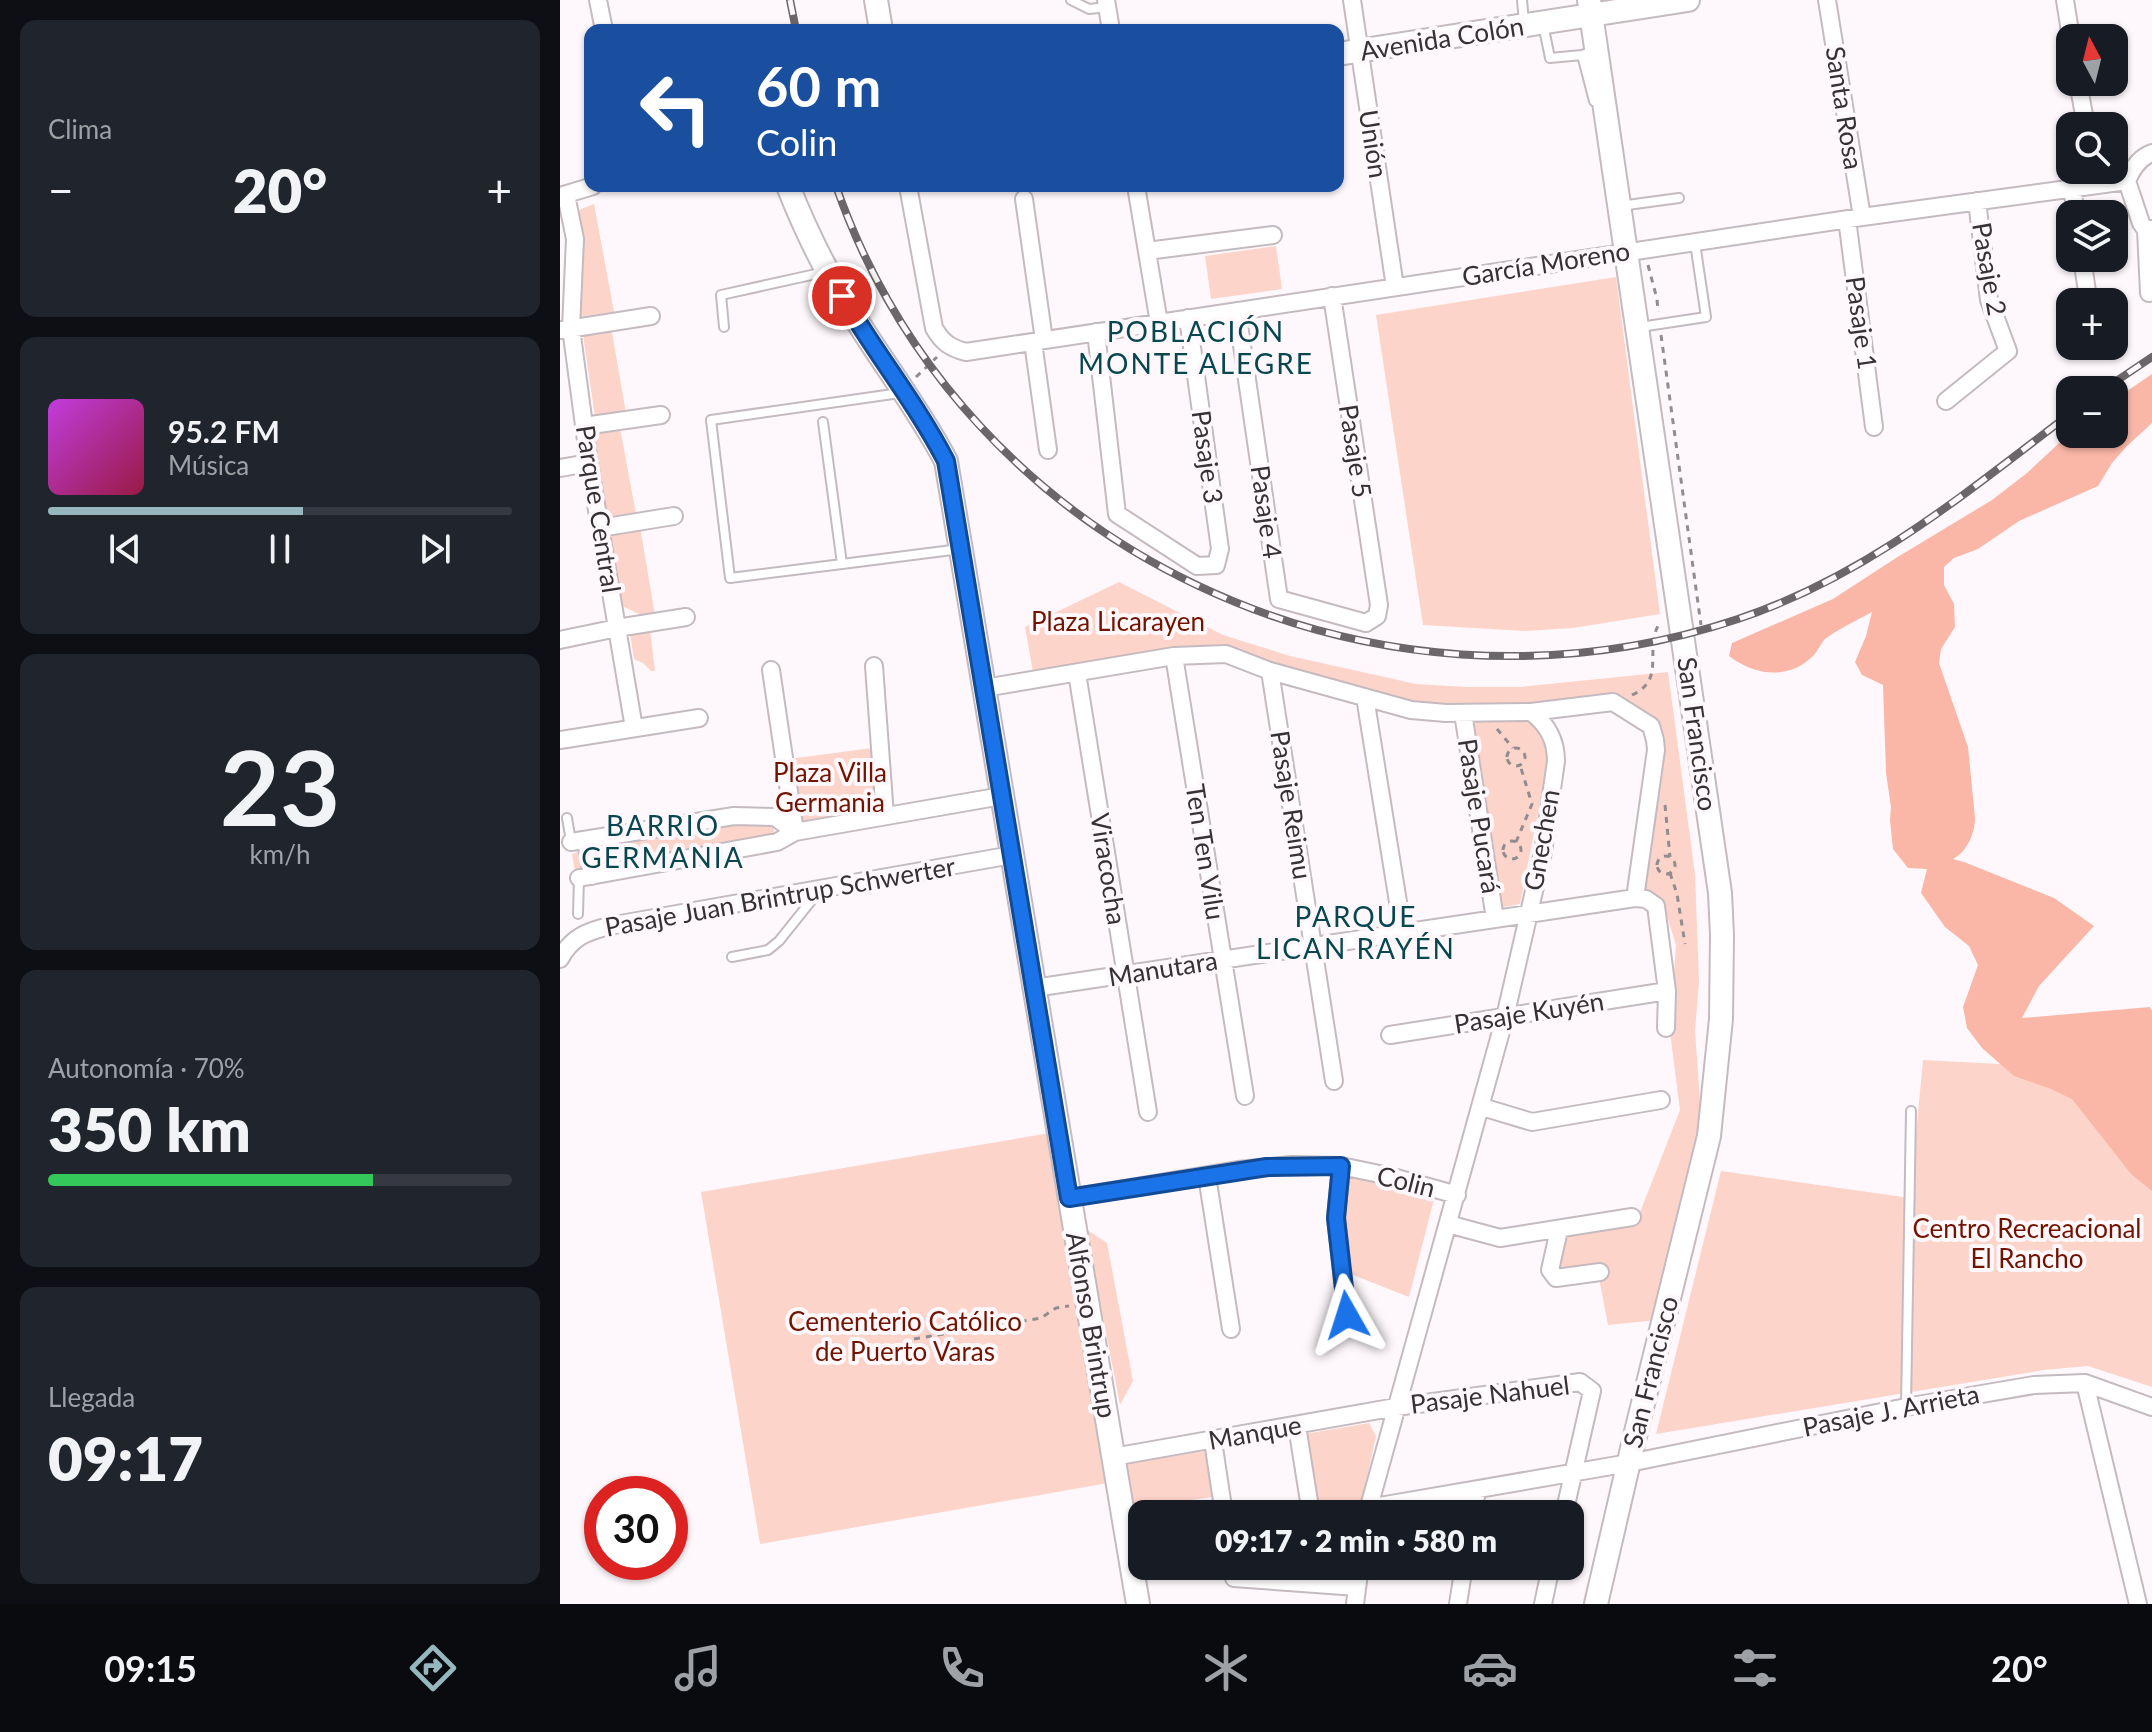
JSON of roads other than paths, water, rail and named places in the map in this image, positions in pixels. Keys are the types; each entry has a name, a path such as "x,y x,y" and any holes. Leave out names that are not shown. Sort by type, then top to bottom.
{"street":[{"path":"598,0 603,24"},
{"path":"876,0 880,24"},
{"name":"Unión","path":"1352,0 1349,53 1395,287"},
{"name":"Avenida Colón","path":"1349,53 1534,25 1590,8 1688,0"},
{"name":"Santa Rosa","path":"1827,0 1855,218"},
{"path":"2065,0 2069,24"},
{"path":"1106,4 1110,24"},
{"name":"San Francisco","path":"1590,8 1589,53 1607,119 1620,206 1636,251 1649,326 1684,644 1720,893 1722,963 1720,1032 1709,1136 1596,1604"},
{"path":"2128,179 2137,162 2152,153"},
{"name":"García Moreno","path":"909,192 934,328 948,346 966,352 2072,188 2081,184"},
{"path":"2128,184 2141,223 2149,229 2149,293"},
{"path":"2072,188 2074,200"},
{"path":"563,196 584,189"},
{"name":"Alfonso Brintrup","path":"791,192 827,271 857,322 927,425 946,461 1138,1604"},
{"path":"1137,192 1159,323"},
{"name":"Parque Central","path":"563,196 575,239 565,329 634,728"},
{"path":"1024,199 1048,450"},
{"name":"Pasaje 2","path":"1946,401 2008,351 1989,300 1977,201"},
{"name":"Pasaje 1","path":"1855,218 1874,427"},
{"path":"1147,251 1273,235"},
{"name":"Pasaje 5","path":"1332,296 1379,605"},
{"name":"Pasaje 4","path":"1237,311 1279,599 1366,623 1377,616 1379,605"},
{"path":"565,329 651,316"},
{"name":"Pasaje 3","path":"1096,332 1117,514 1197,566 1216,565 1220,549 1188,318"},
{"path":"584,426 661,415"},
{"path":"560,468 589,463"},
{"path":"600,528 674,516"},
{"path":"561,637 686,617"},
{"path":"984,688 1174,656 1226,654 1270,671 1411,710 1446,713 1531,712 1613,702 1651,726 1655,740 1635,898 1646,899 1656,906 1667,991 1666,1028"},
{"name":"Ten Ten Vilu","path":"1174,656 1245,1096"},
{"path":"874,666 885,816"},
{"path":"771,670 795,832"},
{"name":"Pasaje Reimu","path":"1270,671 1334,1081"},
{"name":"Viracocha","path":"1077,673 1148,1112"},
{"path":"1365,697 1403,933"},
{"name":"Gnechen","path":"1370,1500 1482,1107 1543,852 1556,752 1546,726 1531,712"},
{"name":"Pasaje Pucará","path":"1463,713 1495,919"},
{"path":"560,740 699,718"},
{"path":"795,832 775,817 734,816 578,841 586,877 777,842 795,832 1002,796"},
{"name":"Pasaje Juan Brintrup Schwerter","path":"560,959 566,948 584,933 596,930 1012,855"},
{"name":"Manutara","path":"1034,988 1635,898"},
{"name":"Pasaje Kuyén","path":"1390,1035 1667,991"},
{"path":"1482,1107 1532,1122 1661,1100"},
{"path":"1341,1166 1336,1218 1347,1315"},
{"name":"Colin","path":"1069,1198 1267,1167 1341,1166 1457,1195"},
{"path":"1207,1176 1231,1329"},
{"path":"1448,1224 1500,1238 1632,1217"},
{"path":"1559,1230 1550,1270 1556,1278 1600,1272"},
{"name":"Pasaje Nahuel","path":"1396,1407 1580,1382 1592,1391 1573,1473"},
{"path":"2085,1383 2138,1604"},
{"name":"Pasaje J. Arrieta","path":"1428,1500 2034,1385 2085,1383 2152,1407"},
{"name":"Manque","path":"1113,1457 1396,1407"},
{"path":"1297,1426 1309,1500"},
{"path":"1213,1441 1222,1500"},
{"path":"1567,1500 1573,1473"},
{"path":"1475,1500 1477,1491"},
{"path":"1248,1580 1356,1596"},
{"path":"1458,1604 1462,1580"},
{"path":"1543,1604 1548,1580"}],"lane":[{"path":"1071,0 1089,9 1106,4"},
{"path":"1522,0 1550,58 1589,53"},
{"path":"1620,206 1679,198"},
{"path":"1649,326 1706,317 1695,242"},
{"path":"724,327 721,295 827,271"},
{"path":"904,391 711,420 730,578 961,549"},
{"path":"823,422 842,564"},
{"path":"567,818 578,841"},
{"path":"578,914 586,877"},
{"path":"732,957 768,950 779,941 821,889"},
{"path":"1906,1407 1911,1111"}],"railway":[{"path":"790,0 795,24"},
{"path":"839,192 897,315 980,426 1082,516 1198,586 1326,632 1462,654 1600,650 1738,619 1785,601 1872,556 1952,503 2056,425"},
{"path":"2124,376 2152,357"}],"district":[{"name":"POBLACIÓN MONTE ALEGRE","path":"1196,348"},
{"name":"BARRIO GERMANIA","path":"663,842"},
{"name":"PARQUE LICAN RAYÉN","path":"1356,933"}],"park label":[{"name":"Plaza Licarayen","path":"1118,622"},
{"name":"Plaza Villa Germania","path":"830,788"},
{"name":"Centro Recreacional El Rancho","path":"2027,1244"},
{"name":"Cementerio Católico de Puerto Varas","path":"905,1337"}]}
